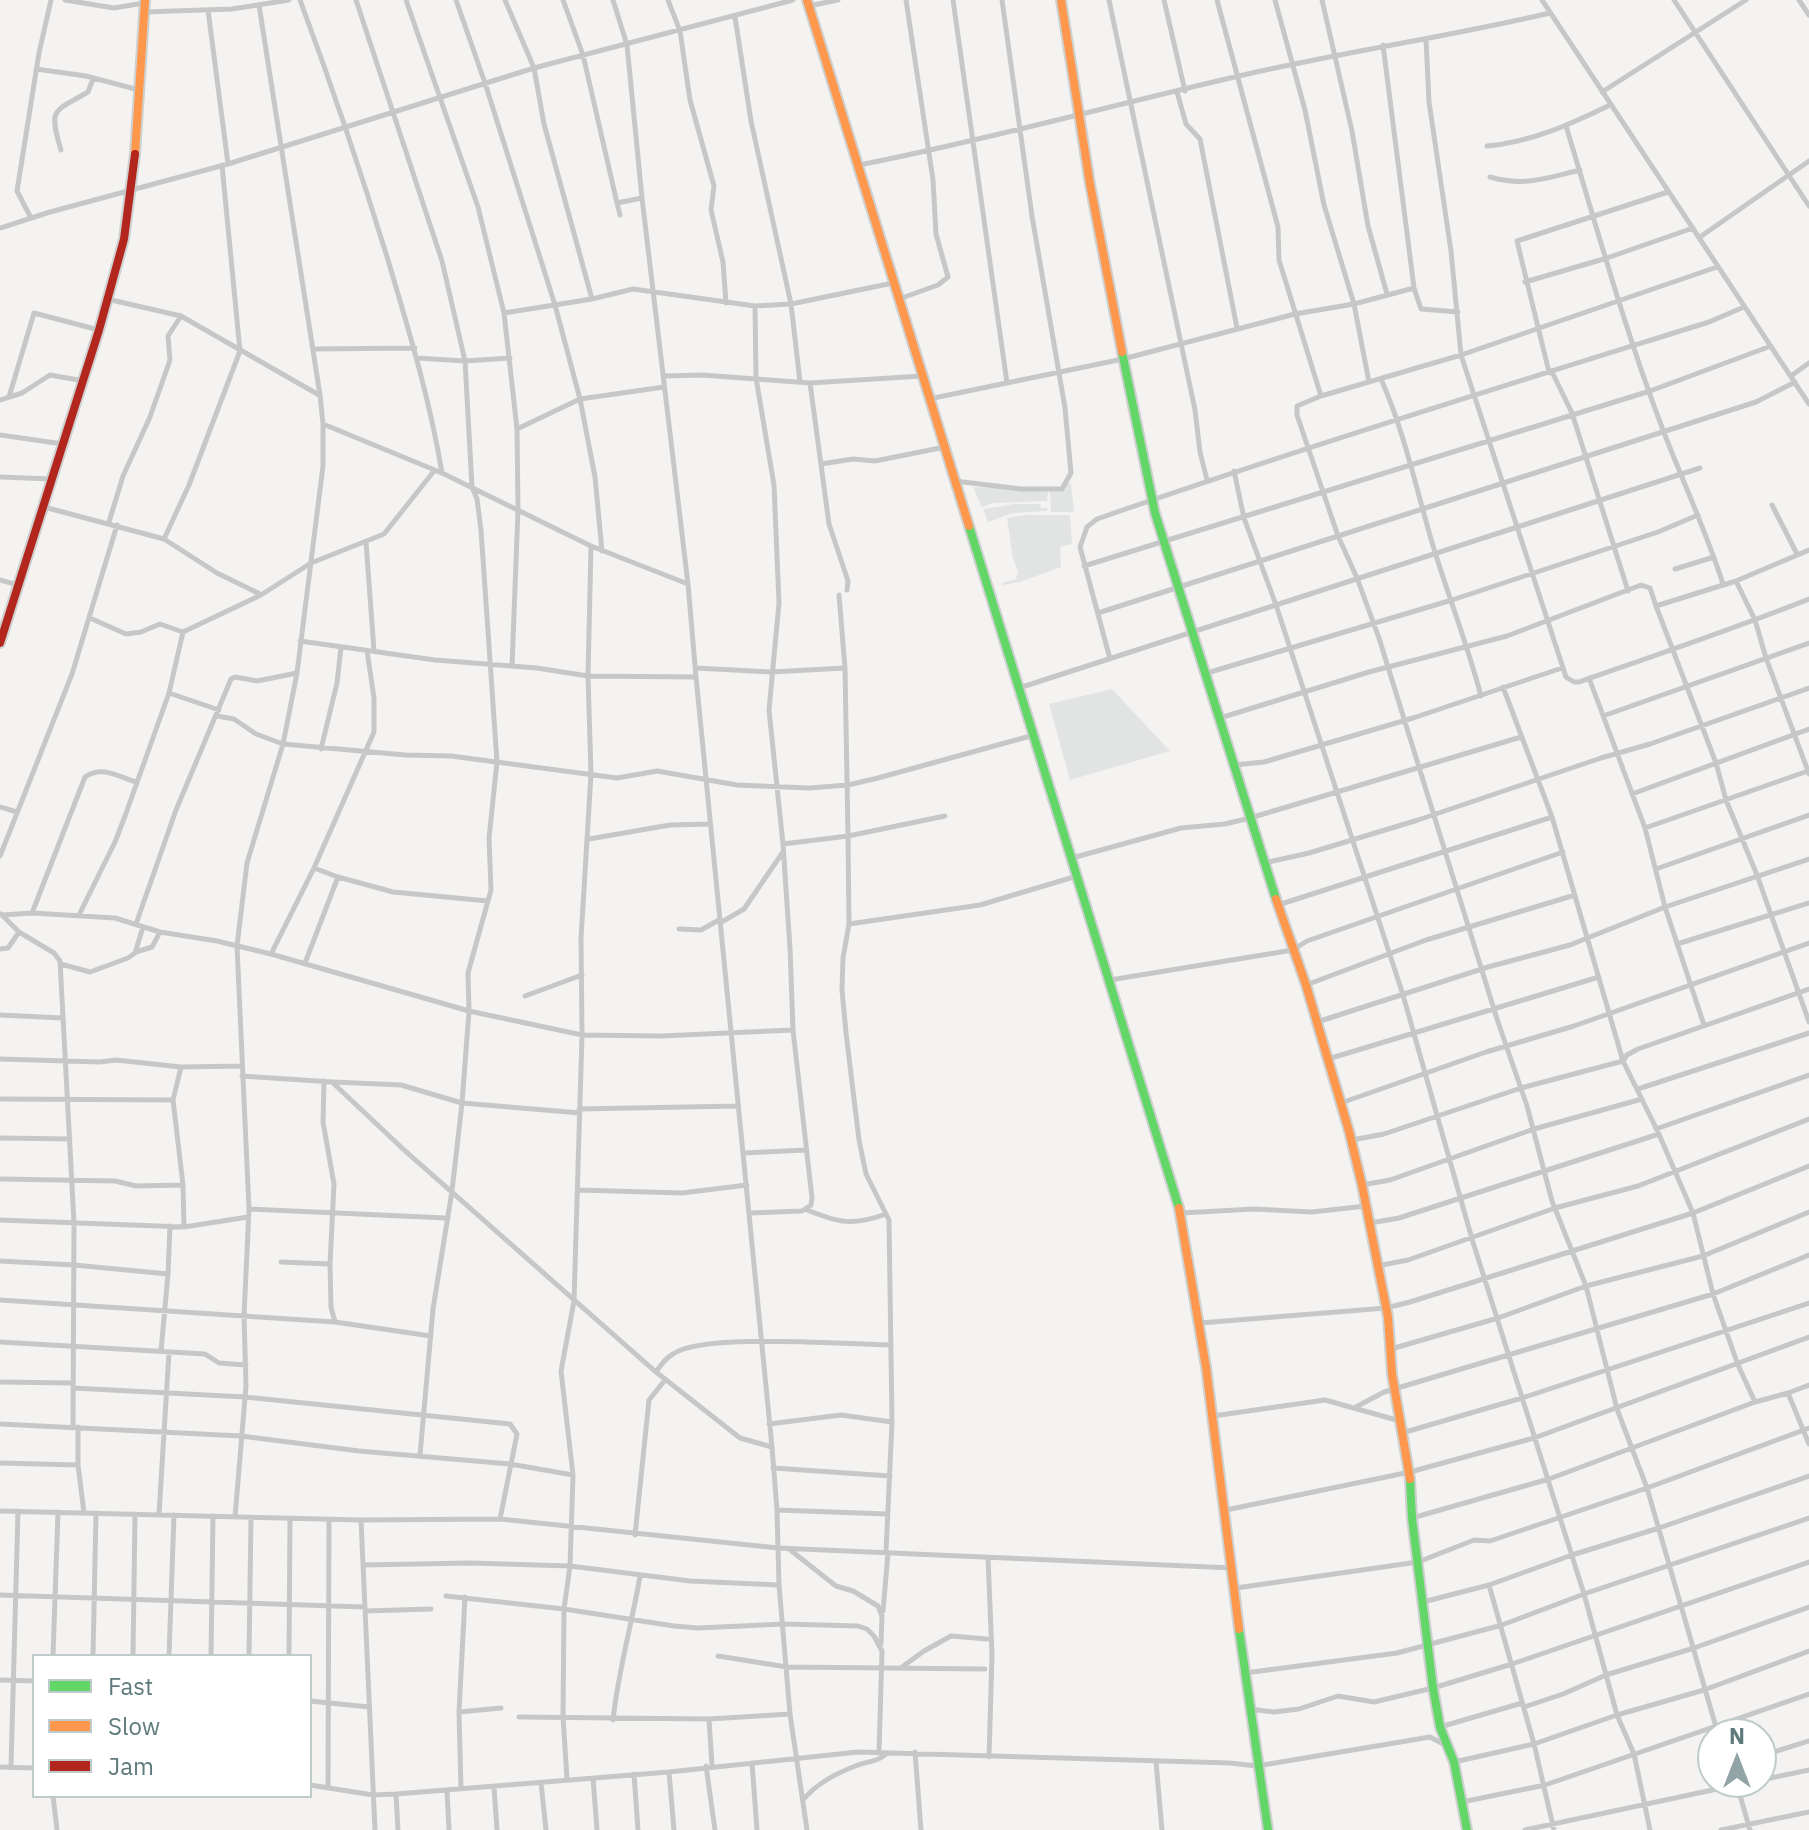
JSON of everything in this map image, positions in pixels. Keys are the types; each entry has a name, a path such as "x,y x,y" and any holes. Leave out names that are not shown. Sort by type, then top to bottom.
{"street":[{"path":"31,218 17,191 36,69 51,0"},
{"path":"65,0 114,8 144,5 208,10 289,0"},
{"path":"300,0 346,126 415,348 433,418 442,473"},
{"path":"356,0 442,261 465,361 472,487 477,499 481,530 497,762 489,838 491,890 468,973 469,1011 462,1103 431,1336 420,1455"},
{"path":"406,0 478,207 504,313 517,429 518,510 512,666"},
{"path":"456,0 555,305 580,399 595,477 602,551"},
{"path":"505,0 534,68 544,124 592,299"},
{"path":"563,0 583,55 620,215"},
{"path":"613,0 627,45 688,584 772,1447 790,1714 802,1779 807,1830"},
{"path":"668,0 680,31 690,100 714,186 711,210 723,262 726,303"},
{"path":"0,228 225,164 534,68 793,0"},
{"path":"838,0 808,3 1181,1213 1200,1323 1236,1588 1244,1673 1268,1830"},
{"path":"898,299 945,282 948,277 936,234 928,151 906,0"},
{"path":"953,0 1007,383"},
{"path":"954,481 1021,489 1062,489 1071,473 1065,408 1002,0"},
{"path":"1061,0 1123,359 1152,499 1264,863 1306,985 1352,1140 1362,1185 1386,1308 1395,1390 1410,1472 1412,1518 1433,1688 1440,1727 1453,1758 1467,1830"},
{"path":"1109,0 1207,480"},
{"path":"1164,0 1185,91"},
{"path":"1217,0 1278,227 1279,260 1321,396"},
{"path":"1275,0 1305,110 1324,205 1354,304 1369,382"},
{"path":"1322,0 1352,131 1371,241 1387,294"},
{"path":"1542,0 1809,404"},
{"path":"1674,0 1809,206"},
{"path":"1602,92 1746,0"},
{"path":"1799,0 1809,15"},
{"path":"0,643 84,381 124,239 140,90 144,5"},
{"path":"235,1517 245,1397 244,1316 249,1209 237,946 247,863 283,744 297,673 323,466 323,424 314,349 259,5"},
{"path":"164,539 189,485 240,351 225,164 208,10"},
{"path":"859,165 1333,55 1550,13"},
{"path":"735,17 751,121 791,304 800,382"},
{"path":"1426,39 1429,102 1458,312 1461,355 1566,677 1574,682 1589,678 1809,599"},
{"path":"1383,45 1414,288 1421,309 1458,312"},
{"path":"36,69 140,90"},
{"path":"61,150 54,128 56,111 88,92 93,79"},
{"path":"1177,92 1186,124 1200,139 1237,328"},
{"path":"1487,146 1508,144 1566,126 1610,105"},
{"path":"1566,126 1619,302 1663,430 1723,584"},
{"path":"1700,237 1809,161"},
{"path":"1490,177 1511,184 1529,183 1580,170"},
{"path":"1628,591 1572,413 1553,374 1549,372 1517,241 1668,192"},
{"path":"617,203 642,198"},
{"path":"1525,282 1693,228"},
{"path":"1712,1718 1647,1488 1617,1409 1586,1286 1555,1208 1534,1129 1374,625 1338,536 1296,409 1321,396 1538,330 1717,267"},
{"path":"504,313 633,289 755,306 791,304 893,283"},
{"path":"929,399 1181,346 1237,328 1414,288"},
{"path":"107,299 181,316 320,395"},
{"path":"755,306 756,378 774,485 779,603 769,710 783,848 793,1030 812,1198 806,1210"},
{"path":"1110,659 1080,541 1092,521 1308,446 1709,322 1744,307"},
{"path":"9,397 34,313 99,330"},
{"path":"109,522 123,476 150,417 170,360 168,336 181,316"},
{"path":"1084,566 1650,391 1771,346"},
{"path":"314,349 415,348"},
{"path":"417,358 465,361 510,358"},
{"path":"1791,376 1809,363"},
{"path":"0,400 22,393 50,375 84,381"},
{"path":"664,376 702,375 810,383 922,376"},
{"path":"1381,379 1481,696"},
{"path":"1098,613 1756,402 1795,382"},
{"path":"810,383 829,524 848,581 847,590"},
{"path":"517,429 580,399 665,387"},
{"path":"323,424 442,473 602,551 688,584"},
{"path":"0,435 63,444"},
{"path":"820,464 853,459 875,461 946,447"},
{"path":"1019,688 1700,468"},
{"path":"90,618 126,634 160,624 183,632 261,595 311,563 384,534 434,471"},
{"path":"1234,471 1244,518 1276,605 1403,995 1472,1239 1549,1479 1617,1715 1634,1754 1650,1830"},
{"path":"0,477 52,479"},
{"path":"1772,505 1797,554"},
{"path":"44,507 164,539 217,573 261,595"},
{"path":"1207,673 1452,600 1613,547 1698,515"},
{"path":"0,856 72,674 117,525"},
{"path":"271,954 368,751 375,719 366,542"},
{"path":"567,1779 563,1717 564,1609 570,1566 573,1475 570,1435 560,1382 574,1301 582,1035 581,938 591,774 588,676 591,546"},
{"path":"1656,606 1736,581 1809,550"},
{"path":"1675,569 1714,557"},
{"path":"0,580 19,586"},
{"path":"1645,828 1809,772 1755,620 1736,581"},
{"path":"1220,718 1369,672 1468,647 1647,585 1652,591 1716,763 1726,800 1757,875 1809,1022"},
{"path":"839,595 845,668 848,785 849,924 842,990 859,1140 866,1174 889,1220 892,1422 879,1752"},
{"path":"0,609 10,611"},
{"path":"78,916 115,842 169,693 183,632"},
{"path":"300,641 588,676 696,677"},
{"path":"1603,716 1809,643"},
{"path":"321,749 337,683 341,647"},
{"path":"696,668 771,672 845,668"},
{"path":"1234,765 1264,762 1403,721 1562,668"},
{"path":"135,953 139,925 176,810 233,678 257,681 297,673"},
{"path":"1589,678 1645,828 1665,907 1704,1025"},
{"path":"1503,687 1552,817 1623,1061 1693,1213 1713,1294 1738,1365 1755,1402"},
{"path":"1264,863 1433,815 1809,688"},
{"path":"169,693 234,719 256,734 283,744 451,756 617,778 657,771 708,781 778,786 848,785 1034,735"},
{"path":"1632,794 1809,729"},
{"path":"1072,858 1181,828 1250,818 1521,737"},
{"path":"32,913 85,777 104,771 136,782"},
{"path":"0,807 17,812"},
{"path":"1656,869 1809,815"},
{"path":"679,929 701,930 744,909 783,848 945,816"},
{"path":"1278,905 1552,817"},
{"path":"589,839 670,825 710,824"},
{"path":"1110,980 1293,950 1307,941 1563,852"},
{"path":"1317,1022 1588,938 1665,907 1809,859"},
{"path":"314,868 393,892 488,901"},
{"path":"849,924 980,905 1078,876"},
{"path":"305,963 338,877"},
{"path":"1306,985 1469,926 1575,895"},
{"path":"1677,944 1809,903"},
{"path":"2,914 115,918 160,932 271,954 469,1011 582,1035 661,1036 793,1030"},
{"path":"2,914 19,932 54,953 60,964 74,1223 73,1386 84,1513"},
{"path":"0,949 8,948 19,932"},
{"path":"60,964 96,971 152,947 160,932"},
{"path":"1341,1103 1809,943"},
{"path":"525,996 582,975"},
{"path":"1327,1059 1599,977"},
{"path":"1352,1140 1384,1134 1521,1088 1623,1061 1638,1049 1809,989"},
{"path":"0,1015 63,1018"},
{"path":"1638,1089 1809,1033"},
{"path":"0,1059 116,1060 181,1067 242,1066"},
{"path":"181,1067 173,1100 183,1185 184,1227"},
{"path":"1370,1223 1399,1218 1658,1132 1809,1075"},
{"path":"242,1076 401,1085 462,1103 580,1111 739,1106"},
{"path":"324,1081 323,1122 333,1170 330,1264 331,1307 335,1322"},
{"path":"332,1082 665,1380 740,1438 772,1447"},
{"path":"0,1099 173,1100"},
{"path":"1362,1185 1390,1180 1534,1129 1642,1099"},
{"path":"1377,1266 1408,1260 1555,1208 1638,1186 1809,1119"},
{"path":"0,1138 70,1139"},
{"path":"744,1153 805,1150"},
{"path":"1200,1323 1386,1308 1693,1213 1809,1166"},
{"path":"0,1179 115,1181 136,1186 183,1185"},
{"path":"578,1190 682,1193 747,1185"},
{"path":"1181,1213 1254,1209 1312,1212 1366,1206"},
{"path":"249,1209 446,1218"},
{"path":"750,1213 806,1210 848,1223 865,1222 886,1214"},
{"path":"1391,1349 1498,1318 1586,1286 1703,1256 1809,1212"},
{"path":"0,1220 184,1227 248,1217"},
{"path":"161,1351 170,1226"},
{"path":"1356,1407 1374,1396 1713,1294 1809,1255"},
{"path":"0,1261 168,1274"},
{"path":"281,1262 330,1264"},
{"path":"0,1300 335,1322 431,1336"},
{"path":"1402,1433 1522,1398 1809,1303"},
{"path":"1226,1510 1410,1472 1534,1438 1809,1337"},
{"path":"0,1342 205,1354 219,1363 246,1365"},
{"path":"656,1372 673,1353 697,1345 761,1342 891,1345"},
{"path":"159,1514 169,1351"},
{"path":"635,1535 649,1400 665,1380"},
{"path":"0,1382 245,1397 510,1424 517,1434 500,1519"},
{"path":"1412,1518 1549,1479 1809,1385"},
{"path":"1788,1393 1806,1429 1809,1444"},
{"path":"1212,1416 1325,1400 1400,1421"},
{"path":"769,1424 841,1415 892,1422"},
{"path":"0,1424 241,1436 359,1451 510,1464 573,1475"},
{"path":"1236,1588 1418,1562 1474,1540 1490,1541 1647,1488 1806,1429"},
{"path":"0,1463 78,1465"},
{"path":"773,1468 890,1476"},
{"path":"1422,1603 1489,1585 1809,1476"},
{"path":"777,1510 887,1514"},
{"path":"0,1511 361,1520 500,1519 789,1549 1233,1568"},
{"path":"11,1767 18,1511"},
{"path":"53,1654 58,1512"},
{"path":"93,1654 96,1513"},
{"path":"133,1654 135,1514"},
{"path":"169,1654 174,1515"},
{"path":"211,1654 213,1516"},
{"path":"249,1654 251,1517"},
{"path":"289,1654 290,1518"},
{"path":"1244,1673 1397,1653 1502,1625 1809,1518"},
{"path":"328,1787 329,1519"},
{"path":"361,1520 375,1830"},
{"path":"789,1549 836,1586 873,1602 882,1611 882,1616"},
{"path":"988,1557 992,1655 989,1757"},
{"path":"1249,1709 1274,1712 1299,1709 1338,1696 1374,1702 1433,1688 1680,1608 1809,1562"},
{"path":"363,1565 470,1563 570,1566 640,1576 779,1585"},
{"path":"613,1720 616,1686 640,1576"},
{"path":"1489,1585 1554,1827"},
{"path":"0,1595 431,1609"},
{"path":"446,1596 698,1628 784,1624 858,1626 867,1629 881,1645"},
{"path":"461,1789 459,1712 465,1597"},
{"path":"1440,1727 1563,1694 1606,1675 1809,1607"},
{"path":"901,1668 951,1636 987,1639"},
{"path":"1453,1758 1534,1744 1617,1715 1704,1690 1809,1651"},
{"path":"718,1656 787,1667 985,1669"},
{"path":"0,1680 32,1681"},
{"path":"1749,1718 1809,1694"},
{"path":"312,1701 369,1707"},
{"path":"459,1712 501,1708"},
{"path":"519,1717 709,1719 790,1714"},
{"path":"709,1719 709,1766 715,1830"},
{"path":"1462,1802 1545,1785 1697,1736"},
{"path":"312,1785 373,1795 396,1794 669,1772 858,1752 1257,1766 1430,1737 1442,1742 1453,1758"},
{"path":"1777,1751 1809,1741"},
{"path":"803,1799 818,1786 854,1766 882,1758 888,1752"},
{"path":"915,1752 921,1830"},
{"path":"1156,1762 1162,1830"},
{"path":"752,1763 757,1830"},
{"path":"0,1767 32,1768"},
{"path":"1777,1777 1809,1770"},
{"path":"669,1772 674,1830"},
{"path":"634,1774 638,1830"},
{"path":"593,1778 597,1830"},
{"path":"802,1779 818,1786"},
{"path":"541,1783 546,1830"},
{"path":"494,1787 497,1830"},
{"path":"447,1790 449,1830"},
{"path":"1525,1830 1554,1827 1697,1792"},
{"path":"396,1794 398,1830"},
{"path":"53,1798 57,1830"},
{"path":"1741,1798 1749,1827"},
{"path":"1721,1830 1749,1827 1809,1812"}],"shaded area":[{"path":"1067,483 1071,484 1074,512 1051,512 1050,492 1064,491"},
{"path":"973,487 1048,490 1047,501 994,503 982,507"},
{"path":"1040,504 1041,508 1048,508 1047,511 1013,513 988,522 983,509"},
{"path":"1070,515 1072,544 1060,547 1061,567 1003,585 1016,579 1018,571 1013,559 1007,518"},
{"path":"1112,689 1170,751 1070,780 1049,704"}],"traffic: fast":[{"path":"1122,352 1155,513 1276,899"},
{"path":"969,526 1179,1208"},
{"path":"1410,1479 1433,1688 1440,1727 1454,1762 1467,1830"},
{"path":"1239,1629 1268,1830"}],"traffic: slow":[{"path":"135,154 145,0"},
{"path":"807,0 969,526"},
{"path":"1061,0 1090,184 1122,352"},
{"path":"1276,899 1306,985 1362,1185 1388,1317 1392,1374 1410,1479"},
{"path":"1179,1208 1206,1367 1239,1629"}],"traffic: jam":[{"path":"0,643 99,330 124,239 135,154"}]}
